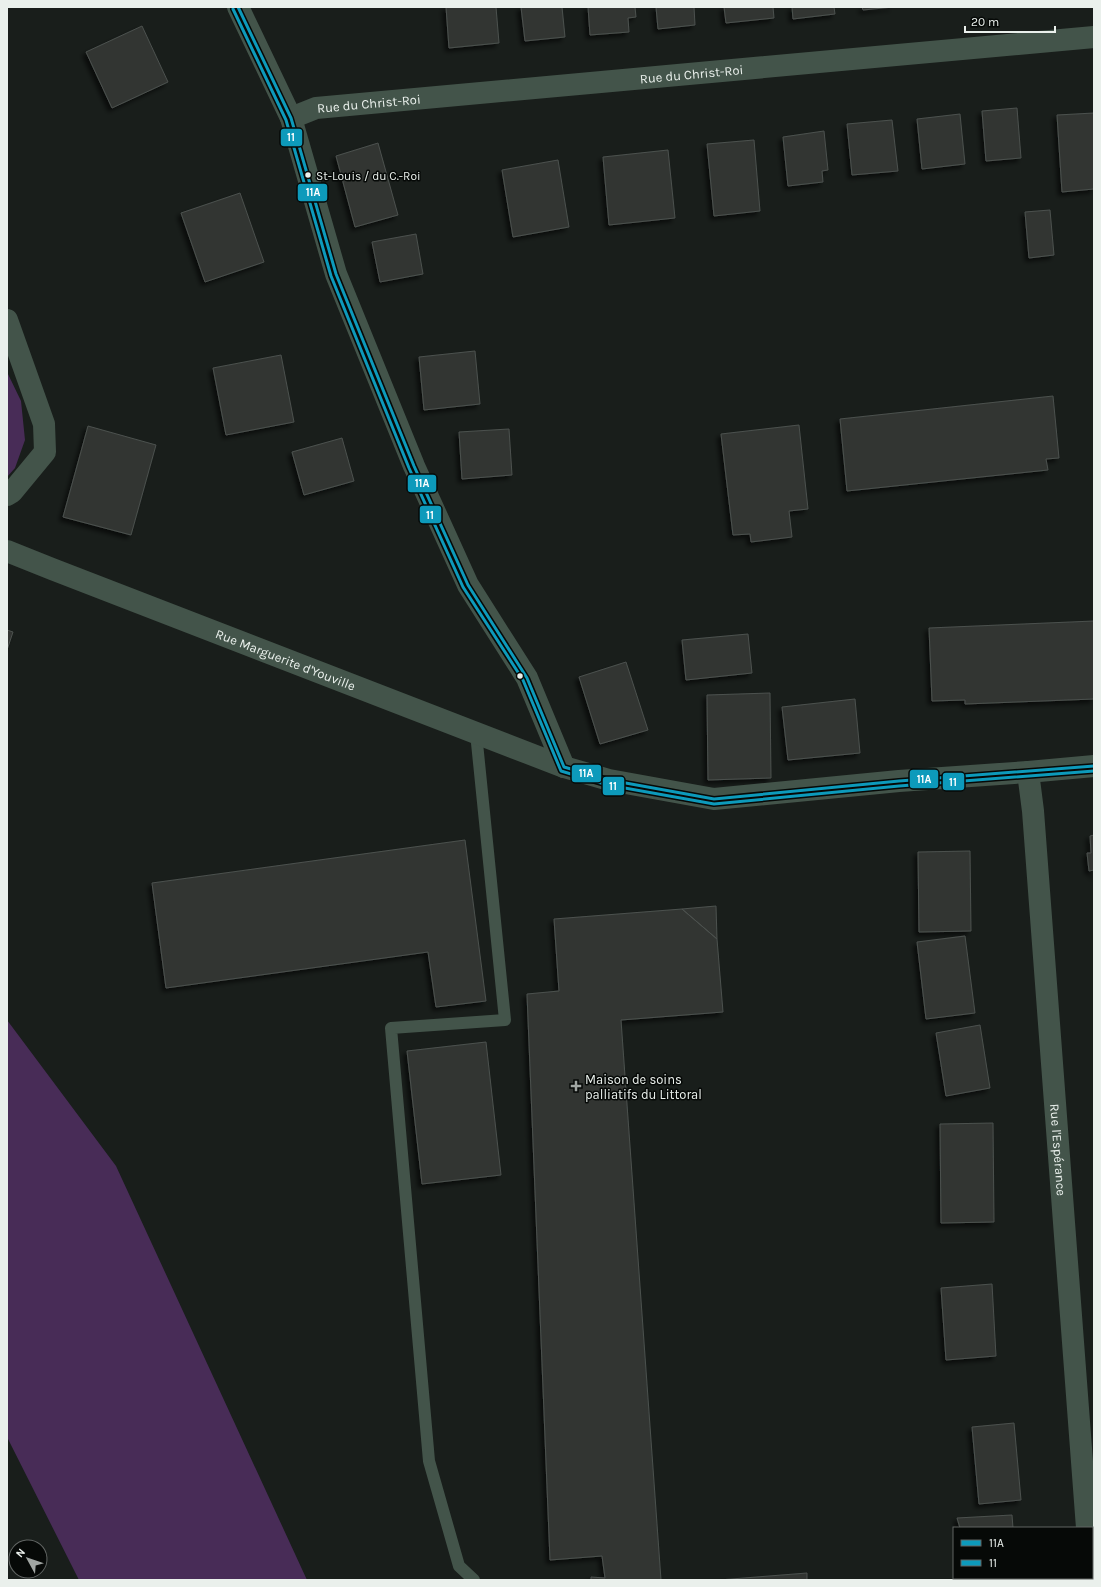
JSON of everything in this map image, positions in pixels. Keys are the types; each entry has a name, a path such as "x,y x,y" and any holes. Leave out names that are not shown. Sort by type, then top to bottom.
{"street":[{"path":"238,7 291,118 336,274 414,466 468,585 527,678 564,767"},
{"name":"Rue du Christ-Roi","path":"291,118 316,108 1094,37"},
{"path":"7,320 44,424 45,452 12,492 7,495"},
{"name":"Rue Marguerite d'Youville","path":"7,551 564,767 609,780 714,799 899,781 1094,766"},
{"name":"Rue l'Espérance","path":"1028,772 1033,811 1087,1527"}],"lane":[{"path":"474,1580 459,1566 429,1462 390,1028 505,1020 476,733"}],"shaded area":[{"path":"7,372 21,401 25,440 15,468 7,477"},
{"path":"7,1020 116,1166 307,1580 79,1580 7,1437"}],"building":[{"path":"446,7 496,7 499,43 449,48"},
{"path":"521,7 562,7 565,37 525,41"},
{"path":"588,7 635,7 636,17 628,18 629,32 590,35"},
{"path":"656,7 694,7 695,25 658,29"},
{"path":"724,7 773,7 774,18 726,23"},
{"path":"792,7 834,7 835,14 793,19"},
{"path":"862,7 893,7 863,10"},
{"path":"142,26 168,82 112,108 86,52"},
{"path":"1017,108 1021,158 986,161 982,111"},
{"path":"1094,113 1094,189 1062,192 1057,115"},
{"path":"960,114 965,164 922,169 917,119"},
{"path":"892,120 898,171 852,175 847,124"},
{"path":"824,131 828,170 822,171 823,182 788,186 783,137"},
{"path":"754,140 760,211 714,216 707,144"},
{"path":"378,143 398,215 355,227 336,156"},
{"path":"668,150 675,218 609,225 603,157"},
{"path":"558,160 569,227 513,237 502,170"},
{"path":"240,193 264,262 205,282 181,213"},
{"path":"1050,210 1054,255 1029,258 1025,212"},
{"path":"416,234 423,274 380,282 372,242"},
{"path":"475,351 480,404 424,410 419,357"},
{"path":"281,355 294,422 226,435 213,368"},
{"path":"1053,396 1059,458 1046,459 1048,470 847,491 840,419"},
{"path":"799,425 808,509 789,511 792,537 751,542 750,534 733,535 721,434"},
{"path":"88,426 156,445 131,535 63,517"},
{"path":"509,429 512,475 462,479 459,432"},
{"path":"342,438 354,481 304,495 292,452"},
{"path":"1094,621 1094,699 965,704 965,700 932,701 929,628"},
{"path":"7,630 13,632 7,650"},
{"path":"748,634 752,673 686,680 682,640"},
{"path":"626,662 648,730 600,744 579,677"},
{"path":"770,693 771,778 708,780 707,695"},
{"path":"855,699 860,753 788,760 782,707"},
{"path":"1094,835 1094,870 1089,871 1087,853 1091,853 1090,836"},
{"path":"465,840 486,1001 436,1007 428,952 166,988 152,883"},
{"path":"970,851 971,931 919,932 918,852"},
{"path":"716,906 717,939 682,909"},
{"path":"682,909 717,939 723,1012 621,1020 661,1580 591,1580 591,1577 605,1578 602,1556 550,1560 527,994 559,991 554,919"},
{"path":"965,936 975,1013 926,1019 917,942"},
{"path":"980,1025 990,1088 946,1096 936,1033"},
{"path":"486,1042 501,1175 422,1184 407,1051"},
{"path":"993,1123 994,1222 941,1223 940,1124"},
{"path":"992,1284 996,1356 946,1360 941,1288"},
{"path":"1014,1423 1021,1500 979,1504 972,1427"},
{"path":"1012,1515 1013,1527 960,1527 957,1518"},
{"path":"807,1573 807,1580 719,1580"}],"transit line":[{"name":"11A","path":"238,7 291,118 336,274 414,466 468,585 527,678 564,767 609,780 714,799 899,781 1094,766"},
{"name":"11","path":"233,9 286,120 331,276 409,468 463,587 523,680 561,771 608,785 714,804 899,786 1094,771"}],"place":[{"name":"St-Louis / du C.-Roi","path":"308,175"},
{"name":"Maison de soins palliatifs du Littoral","path":"576,1086"}]}
